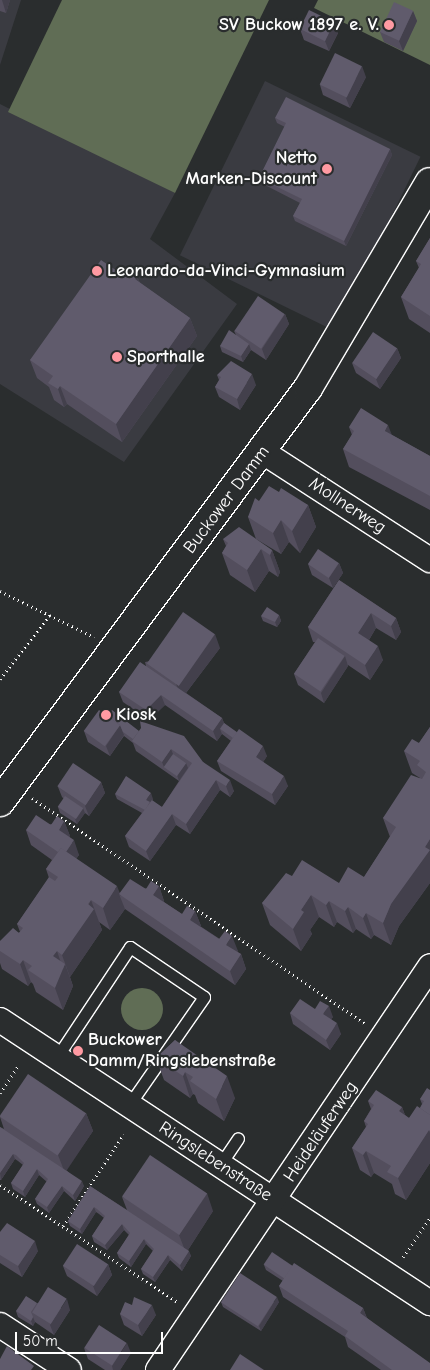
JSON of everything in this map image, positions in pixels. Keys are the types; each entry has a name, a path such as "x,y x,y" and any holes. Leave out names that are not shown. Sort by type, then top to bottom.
{"main road":[{"name":"Buckower Damm","path":"0,802 263,452 342,335 430,182"}],"street":[{"name":"Mollnerweg","path":"263,452 430,560"},
{"name":"Heideläuferweg","path":"158,1370 430,966"},
{"name":"Ringslebenstraße","path":"0,1020 430,1303"},
{"path":"0,1325 69,1370"}],"lane":[{"path":"57,1057 130,947 204,997 129,1105"},
{"path":"220,1165 238,1138"}],"path":[{"path":"0,591 50,615 112,651"},
{"path":"0,679 50,615"},
{"path":"27,794 370,1028"},
{"path":"0,1093 18,1065"},
{"path":"63,1226 124,1134"},
{"path":"0,1185 181,1304"},
{"path":"403,1258 430,1218"}],"shaded area":[{"path":"0,0 21,0 0,65"},
{"path":"265,81 420,157 335,331 180,255"},
{"name":"Leonardo-da-Vinci-Gymnasium","path":"0,104 175,193 150,239 237,304 124,462 0,384"}],"green space":[{"path":"62,0 269,0 175,193 8,112"},
{"name":"SV Buckow 1897 e. V.","path":"318,0 430,0 430,65 314,8"},
{"path":"146,988 154,991 160,997 163,1009 160,1021 154,1027 138,1030 130,1027 124,1021 121,1005 124,997 130,991"}],"building":[{"path":"394,2 413,11 399,41 380,32"},
{"path":"309,10 334,22 325,41 300,29"},
{"path":"335,53 362,66 347,98 320,84"},
{"name":"Netto Marken-Discount","path":"286,97 390,149 344,241 293,216 302,199 259,178 286,123 275,118"},
{"path":"430,238 430,316 401,297 421,264 416,261"},
{"name":"Sporthalle","path":"101,260 123,275 127,269 137,276 135,279 190,318 116,424 60,386 58,389 48,383 53,376 30,360"},
{"path":"258,296 285,314 261,349 235,331"},
{"path":"229,330 249,344 241,356 220,346"},
{"path":"373,332 397,348 376,379 352,363"},
{"path":"231,361 252,374 237,399 215,387 221,377 217,375"},
{"path":"361,408 388,425 385,431 430,456 430,496 343,449 354,431 349,427"},
{"path":"269,486 279,492 281,488 308,505 292,531 281,520 273,533 248,517 255,498 259,501"},
{"path":"239,527 272,550 270,555 261,549 247,570 222,553 228,543 223,539"},
{"path":"318,549 339,563 329,578 308,564"},
{"path":"339,580 396,618 391,626 371,613 358,633 378,646 365,665 308,627"},
{"path":"267,607 279,615 275,622 261,616"},
{"path":"183,612 215,634 179,686 147,664"},
{"path":"318,638 345,656 320,692 294,674"},
{"path":"140,662 222,718 213,731 161,695 146,710 119,692"},
{"path":"99,710 120,725 105,746 84,731"},
{"path":"112,710 139,731 133,739 123,732 120,725 107,716"},
{"path":"140,721 184,736 203,762 230,780 226,786 216,780 186,824 172,814 146,851 125,836 152,800 162,807 192,763 171,749 162,762 132,741 141,728"},
{"path":"224,723 237,732 233,738 220,729"},
{"path":"430,727 430,839 425,847 430,850 391,904 383,923 366,913 363,918 348,907 345,911 329,901 326,905 311,895 301,910 304,912 293,929 262,903 286,873 292,876 302,860 339,883 348,867 364,877 396,827 383,818 411,775 422,779 426,772 417,765 420,761 404,751 412,739 419,743"},
{"path":"239,729 263,746 256,757 284,776 272,794 217,761"},
{"path":"173,754 186,763 177,776 164,767"},
{"path":"73,763 101,782 86,805 57,786"},
{"path":"126,776 151,793 146,800 150,802 145,810 115,794"},
{"path":"65,796 83,808 76,819 58,807"},
{"path":"36,815 51,825 57,816 64,821 59,830 74,840 66,852 61,848 58,852 26,830"},
{"path":"61,848 117,886 103,908 91,900 88,904 94,909 62,955 57,951 53,956 65,964 55,988 28,970 32,966 23,960 20,964 0,951 0,941 13,928 19,933 23,928 17,924 49,877 55,881 58,877 46,869"},
{"path":"130,879 146,889 151,881 159,886 153,895 182,914 187,906 195,911 190,920 219,939 225,931 232,936 226,945 241,954 230,971 119,894"},
{"path":"300,999 315,1009 320,1001 329,1006 323,1014 337,1023 326,1040 290,1013"},
{"path":"175,1040 227,1076 216,1099 190,1081 193,1077 185,1072 183,1076 156,1058"},
{"path":"28,1074 86,1113 58,1155 0,1117"},
{"path":"427,1088 430,1090 430,1115 420,1108 424,1101 420,1099"},
{"path":"376,1090 402,1107 399,1111 409,1118 417,1106 430,1115 430,1131 398,1178 387,1172 391,1166 366,1151 363,1155 352,1148 368,1124 364,1121 374,1105 368,1101"},
{"path":"0,1127 82,1181 73,1195 62,1186 47,1207 35,1199 48,1179 37,1169 23,1191 11,1183 24,1163 13,1154 0,1173"},
{"path":"150,1155 207,1194 179,1235 122,1196"},
{"path":"90,1186 189,1251 180,1265 168,1255 153,1277 141,1269 154,1249 144,1239 129,1261 117,1253 130,1233 122,1224 105,1245 92,1236 105,1216 94,1207 80,1229 68,1221"},
{"path":"7,1223 35,1241 18,1266 0,1255 0,1232"},
{"path":"77,1244 108,1264 94,1286 63,1266"},
{"path":"272,1252 293,1266 284,1278 264,1264"},
{"path":"294,1263 363,1308 360,1313 430,1363 430,1370 392,1370 345,1336 348,1331 279,1286"},
{"path":"240,1273 277,1297 258,1326 221,1302"},
{"path":"48,1287 67,1299 51,1324 32,1312"},
{"path":"26,1296 37,1303 31,1312 33,1317 31,1321 16,1311"},
{"path":"134,1297 152,1305 138,1325 120,1314 125,1302 132,1305"},
{"path":"99,1325 127,1343 112,1366 84,1348"},
{"path":"7,1346 34,1366 31,1370 0,1370 0,1359"},
{"path":"240,1354 264,1370 230,1370"}],"place":[{"name":"SV Buckow 1897 e. V.","path":"389,25"},
{"name":"Netto Marken-Discount","path":"327,169"},
{"name":"Leonardo-da-Vinci-Gymnasium","path":"97,271"},
{"name":"Sporthalle","path":"117,357"},
{"name":"Kiosk","path":"106,715"},
{"name":"Buckower Damm/Ringslebenstraße","path":"78,1051"}]}
